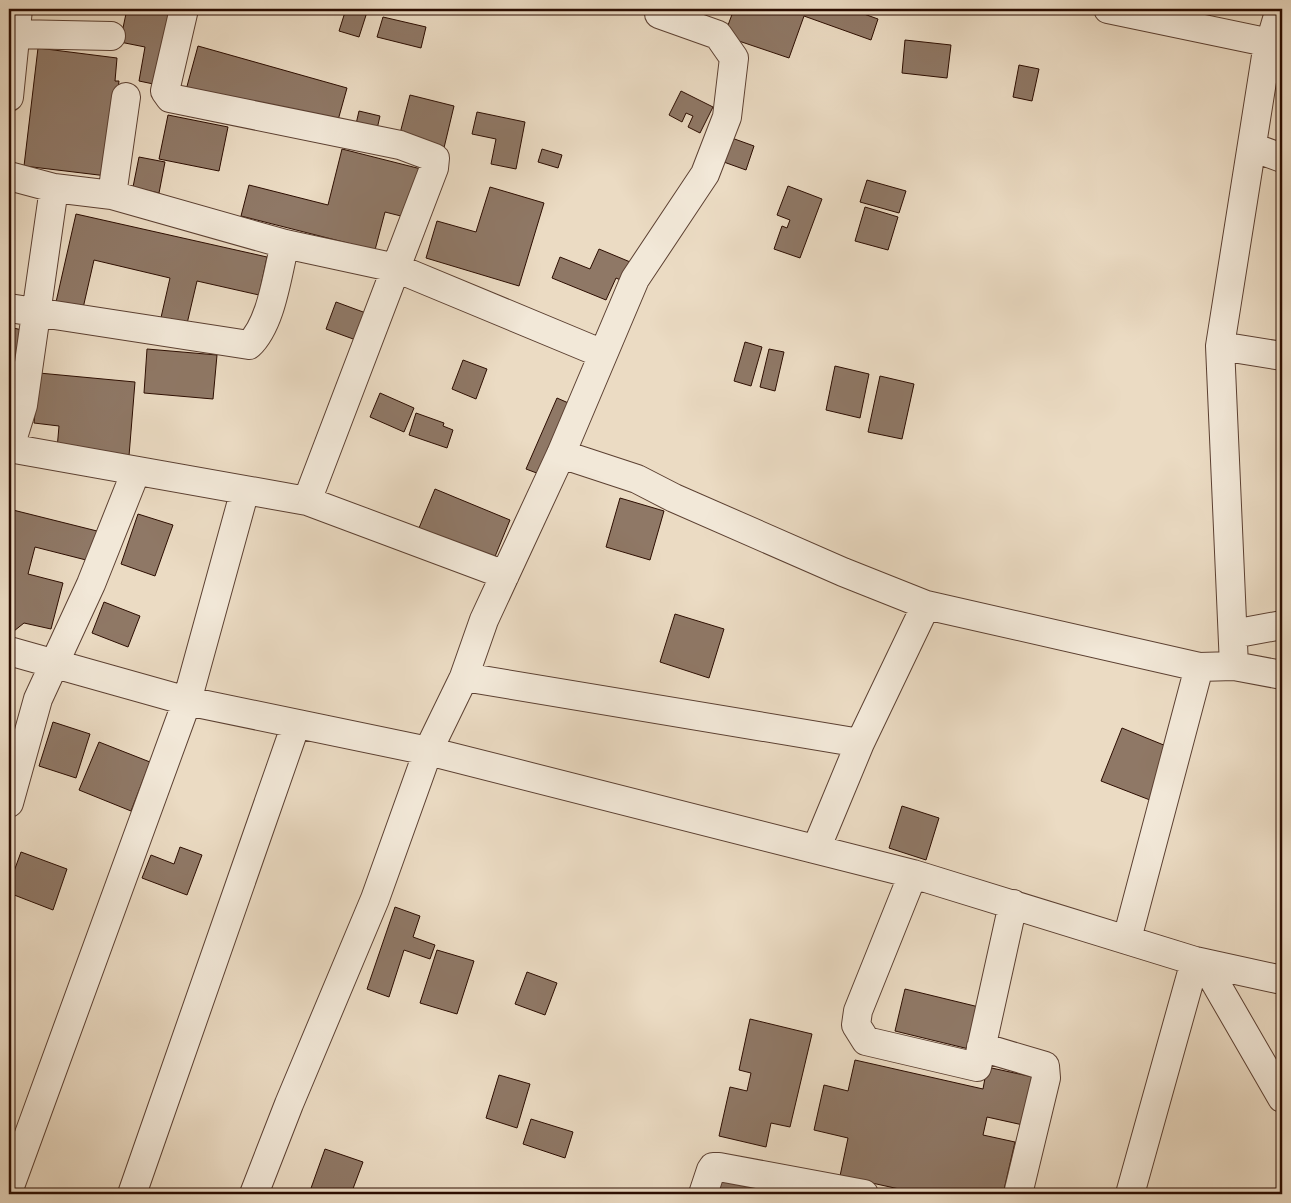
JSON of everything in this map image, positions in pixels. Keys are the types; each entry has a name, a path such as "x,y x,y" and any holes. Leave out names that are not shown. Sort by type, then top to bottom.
{"street":[{"path":"184,9 165,91 170,98 400,145 435,158 434,168 307,502"},
{"path":"254,1194 289,1104 375,899 428,750 464,677 484,620 562,454 635,279 705,174 727,117 734,58 718,35 658,14 660,9"},
{"path":"1110,9 1273,53"},
{"path":"1234,666 1220,346 1252,147 1273,53 1280,9"},
{"path":"9,97 17,21 112,36"},
{"path":"112,195 126,97"},
{"path":"1252,147 1282,158"},
{"path":"9,176 54,188 112,195 285,244 396,268 603,354"},
{"path":"54,188 23,404 9,449 307,502 505,575"},
{"path":"9,308 37,314 249,345 257,337 264,323 285,244"},
{"path":"1220,346 1282,356"},
{"path":"562,454 637,480 843,572 926,605 1199,667 1234,666 1282,675"},
{"path":"9,803 38,699 91,584 136,471"},
{"path":"9,1189 187,701 245,490"},
{"path":"816,849 860,743 926,605"},
{"path":"1233,634 1282,625"},
{"path":"9,651 53,665 187,701 428,750 913,874 1200,962 1282,980"},
{"path":"1127,939 1199,667"},
{"path":"464,677 860,743"},
{"path":"132,1194 296,724"},
{"path":"913,874 858,1011 856,1025 866,1040 977,1067 1012,904"},
{"path":"1200,962 1282,1098"},
{"path":"1130,1194 1200,962"},
{"path":"982,1046 1045,1066 1046,1078 1018,1194"},
{"path":"704,1194 713,1167 864,1194"}],"building":[{"path":"127,9 178,9 163,86 139,81 145,47 120,42"},
{"path":"346,9 368,9 359,37 339,31"},
{"path":"734,9 761,9 772,13 774,9 850,9 878,19 871,40 804,16 789,58 724,36"},
{"path":"1190,9 1212,9 1207,27 1186,20"},
{"path":"383,17 426,27 421,48 377,37"},
{"path":"905,40 951,45 947,78 902,73"},
{"path":"198,46 347,88 335,131 186,90"},
{"path":"38,48 117,58 115,81 119,81 107,176 24,166"},
{"path":"1019,65 1039,69 1032,101 1013,97"},
{"path":"681,91 713,107 700,133 688,127 693,116 686,113 682,122 669,115"},
{"path":"410,95 454,106 443,152 398,141"},
{"path":"359,111 380,116 377,129 356,124"},
{"path":"477,112 525,122 516,169 491,164 496,139 472,134"},
{"path":"168,115 228,127 219,171 159,159"},
{"path":"729,137 754,146 746,170 721,161"},
{"path":"342,149 425,170 413,219 385,212 375,250 241,216 249,185 328,205"},
{"path":"542,149 562,155 558,168 538,162"},
{"path":"139,157 165,162 159,193 133,187"},
{"path":"867,180 906,191 899,213 860,202"},
{"path":"788,186 822,199 800,258 774,249 782,226 787,228 790,220 777,215"},
{"path":"490,187 544,203 519,286 426,258 437,221 476,232"},
{"path":"865,207 898,217 888,250 855,241"},
{"path":"76,214 267,257 259,295 197,281 186,328 160,322 170,278 94,260 81,317 54,311"},
{"path":"599,249 635,264 627,283 616,278 606,300 552,278 560,257 590,269"},
{"path":"336,302 374,316 364,343 326,329"},
{"path":"9,327 31,332 17,399 9,397"},
{"path":"745,342 762,347 751,386 734,381"},
{"path":"147,349 217,355 213,399 144,393"},
{"path":"769,349 784,352 775,391 760,387"},
{"path":"463,360 487,369 476,399 452,389"},
{"path":"835,366 869,374 860,418 826,410"},
{"path":"39,373 135,382 129,456 57,449 59,426 34,423"},
{"path":"880,376 914,384 902,439 868,432"},
{"path":"380,393 414,408 404,432 370,417"},
{"path":"557,398 573,405 542,475 526,469"},
{"path":"416,413 444,423 443,426 453,430 447,448 409,435"},
{"path":"435,489 510,520 494,559 419,528"},
{"path":"620,498 664,511 650,560 606,547"},
{"path":"9,509 97,531 90,561 35,547 28,574 63,583 51,629 24,623 9,635"},
{"path":"138,514 173,525 155,576 121,564"},
{"path":"104,602 140,616 128,647 92,633"},
{"path":"675,614 724,629 709,678 660,662"},
{"path":"53,722 90,734 76,778 39,766"},
{"path":"1122,728 1171,748 1150,800 1101,781"},
{"path":"99,742 150,762 131,811 79,790"},
{"path":"902,806 939,818 926,860 889,848"},
{"path":"180,847 202,855 187,895 142,878 151,855 174,864"},
{"path":"21,852 67,869 53,910 9,893 9,885"},
{"path":"395,907 420,916 413,937 435,945 430,959 404,950 389,997 367,989"},
{"path":"437,950 474,961 457,1014 420,1003"},
{"path":"527,972 557,983 545,1015 515,1004"},
{"path":"905,989 983,1008 973,1050 895,1031"},
{"path":"750,1019 812,1034 790,1127 771,1123 766,1147 719,1136 730,1087 747,1091 751,1073 739,1070"},
{"path":"855,1060 983,1089 987,1067 1033,1077 1023,1125 987,1117 983,1135 1015,1142 1003,1194 922,1194 840,1176 848,1138 814,1130 824,1085 848,1091"},
{"path":"499,1075 530,1084 517,1128 486,1118"},
{"path":"531,1119 573,1132 565,1158 523,1144"},
{"path":"325,1149 363,1162 351,1194 319,1194 310,1191"},
{"path":"713,1177 796,1194 710,1194"}]}
